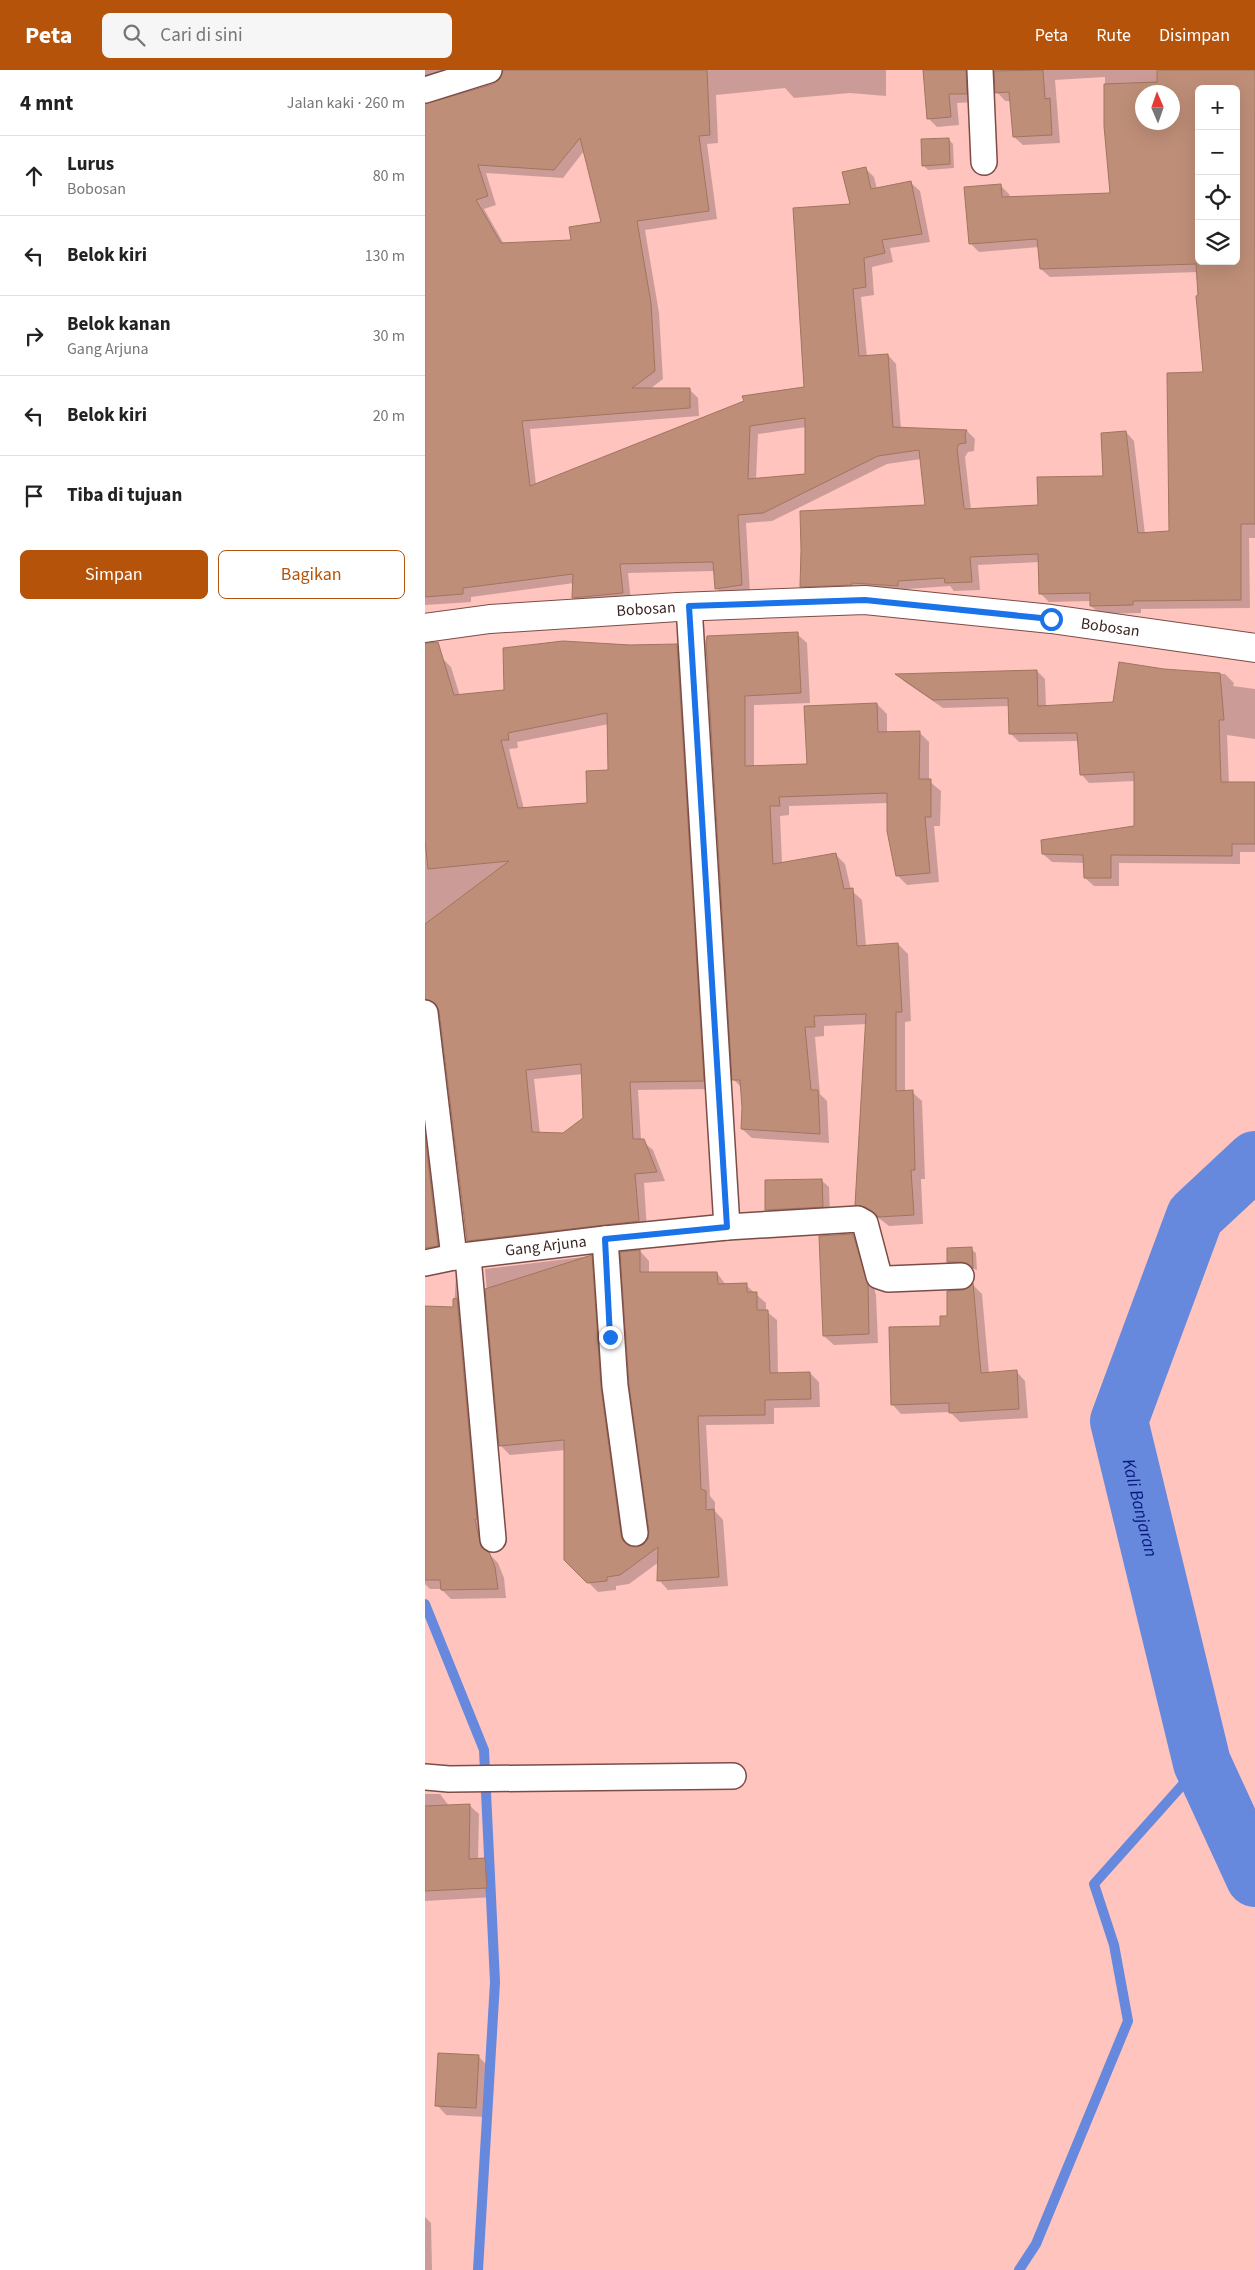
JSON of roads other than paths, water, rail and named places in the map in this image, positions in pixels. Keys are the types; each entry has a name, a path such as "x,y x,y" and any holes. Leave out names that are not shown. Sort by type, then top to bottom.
{"street":[{"path":"425,90 489,70"},
{"path":"980,70 985,162"},
{"name":"Bobosan","path":"425,628 491,619 689,606 865,600 1051,619 1255,648"},
{"path":"689,606 727,1227"},
{"path":"425,1013 461,1257 493,1539"},
{"name":"Gang Arjuna","path":"425,1263 605,1239 727,1227 857,1218 865,1223 879,1276 888,1278 961,1276"},
{"path":"605,1239 610,1337 635,1533"},
{"path":"425,1776 449,1779 733,1776"}],"waterway":[{"name":"Kali Banjaran","path":"1255,1160 1195,1216 1119,1421 1202,1763 1255,1878"},
{"path":"425,1604 484,1750 495,1982 478,2270"},
{"path":"1019,2270 1036,2244 1128,2021 1114,1945 1094,1884 1202,1763"}]}
